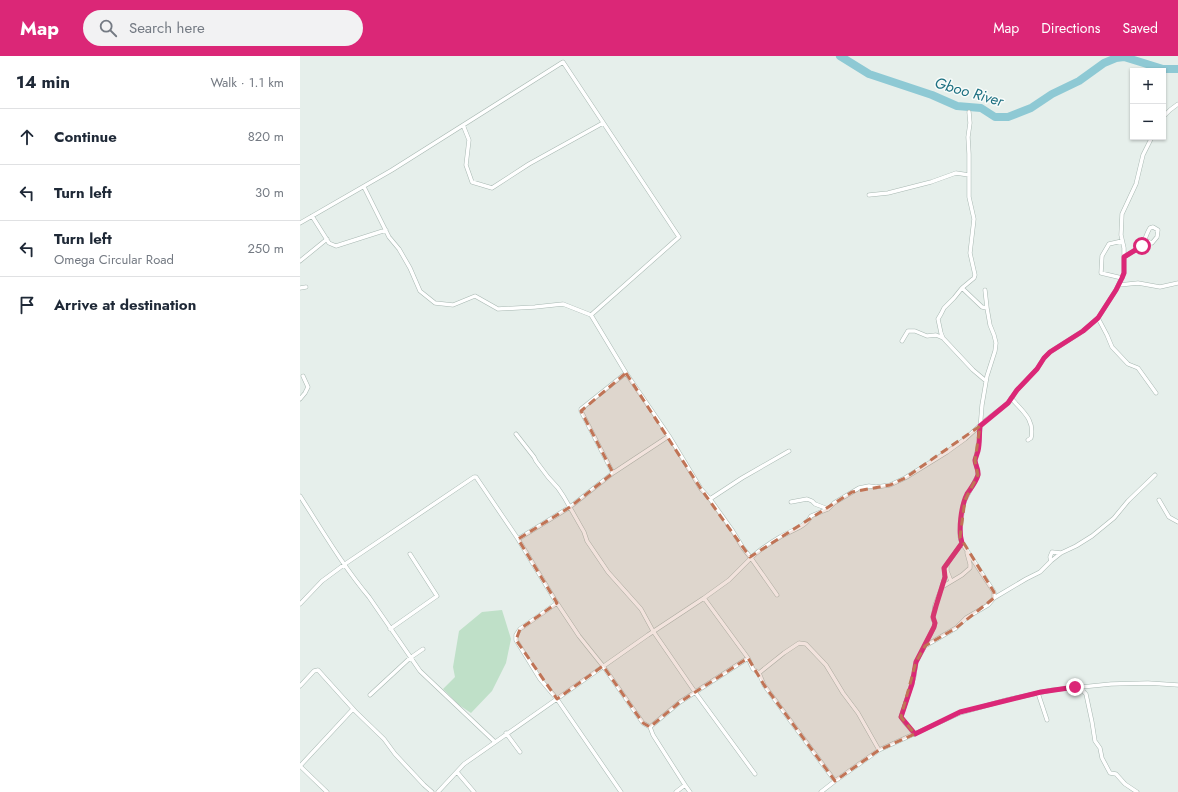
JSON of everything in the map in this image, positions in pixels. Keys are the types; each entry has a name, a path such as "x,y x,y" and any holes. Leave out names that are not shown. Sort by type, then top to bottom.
{"street":[{"path":"300,223 392,170 563,62 679,237 591,315"},
{"path":"1166,114 1178,104"},
{"path":"969,112 970,123 968,137 970,154 970,198 974,219 970,253 975,275 974,278 962,288 944,308 938,319 943,338 973,370 986,381"},
{"path":"463,125 469,140 466,165 472,182 492,188 529,164 603,123"},
{"path":"438,792 464,764 653,631 704,598 728,580 756,553 772,542 798,528 810,519 811,516 828,509 834,503 859,488 890,485 905,478 965,439 1008,403 1017,390 1037,369 1050,352 1083,331 1098,318 1119,285 1124,273 1124,248 1121,235 1122,214 1136,184 1143,155 1150,140"},
{"path":"869,194 888,193 924,184 956,173 969,175"},
{"path":"364,187 389,237 399,249 410,268 420,291 435,303 453,305 475,296 498,309 563,304 591,315 626,373 669,436 701,490 710,499 777,595"},
{"path":"312,216 329,243 336,246 386,230"},
{"path":"1124,257 1142,246 1146,232 1150,228 1153,227 1158,230 1157,237 1152,243 1144,240"},
{"path":"300,261 327,239"},
{"path":"1122,241 1109,244 1102,256 1101,268 1101,273 1122,278"},
{"path":"1119,285 1138,283 1160,287 1178,283"},
{"path":"300,288 306,287"},
{"path":"962,288 982,307 987,308"},
{"path":"985,290 990,325 996,343 986,381 979,442 975,461 978,475 963,506 960,538 966,550 994,592 994,598"},
{"path":"1098,318 1112,347 1128,364 1138,368 1156,393"},
{"path":"902,341 908,330 927,336 936,335 943,338"},
{"path":"613,473 581,409 626,373"},
{"path":"300,399 308,387 303,376"},
{"path":"1011,398 1029,418 1032,425 1032,435 1028,440"},
{"path":"516,434 558,488 608,572 641,609 653,631 754,774"},
{"path":"518,539 570,507 613,473 669,436"},
{"path":"710,499 742,478 789,451"},
{"path":"925,646 956,628 966,618 988,605 994,598 1040,572 1061,553 1084,541 1114,518 1128,501 1154,475"},
{"path":"300,604 322,581 344,564 476,477 518,539 557,603 643,723 650,727 654,736 690,792"},
{"path":"300,496 344,564 420,671 495,742"},
{"path":"791,502 807,499 828,509"},
{"path":"1159,500 1169,517 1178,522"},
{"path":"915,734 901,717 912,684 916,662 934,627 935,623 933,617 945,577 944,568 962,543"},
{"path":"942,587 962,575 970,568 966,550"},
{"path":"1051,561 1050,558 1052,552 1055,551 1061,553"},
{"path":"390,629 437,596 410,554"},
{"path":"947,564 947,571 951,581"},
{"path":"704,598 748,658 753,669 759,673 764,685 835,781"},
{"path":"557,603 520,629 516,635 516,640 540,679 557,699 621,792"},
{"path":"759,673 799,643 806,644 826,665 843,693 858,713 879,750"},
{"path":"370,695 410,658 423,649"},
{"path":"650,727 680,702 748,658"},
{"path":"300,686 314,671 318,670 432,792"},
{"path":"821,792 879,750 960,712 1038,693 1079,687 1128,683 1178,685"},
{"path":"1079,687 1086,694 1095,741 1100,748 1105,765 1110,773 1116,774 1125,784 1137,792"},
{"path":"1038,693 1047,720"},
{"path":"327,792 300,766 353,709"},
{"path":"506,733 520,752"},
{"path":"457,772 474,792"},
{"path":"676,792 685,785"}],"highlighted area":[{"path":"626,373 701,489 750,557 852,492 890,485 905,478 980,426 975,461 978,475 965,500 960,537 994,592 994,598 956,628 925,646 916,662 901,717 915,734 879,750 835,781 764,685 748,658 680,702 650,727 643,723 603,666 557,699 516,640 520,629 557,603 518,539 570,507 613,473 581,411"}],"green space":[{"path":"502,610 511,639 506,663 492,691 471,713 459,705 443,689 455,677 453,667 459,631 482,612"}],"waterway":[{"name":"Gboo River","path":"840,56 869,74 932,95 957,106 981,108 995,117 1008,117 1031,108 1052,94 1079,81 1104,63 1116,58 1124,57 1163,69 1178,69"}],"route":[{"path":"1075,687 1030,694 960,712 915,734 901,717 914,677 916,662 934,627 935,623 933,617 945,577 944,566 949,562 962,543 960,531 963,506 978,475 975,461 978,451 980,426 1008,403 1017,390 1037,369 1050,352 1083,331 1098,318 1122,278 1124,273 1124,257 1142,246"}]}
